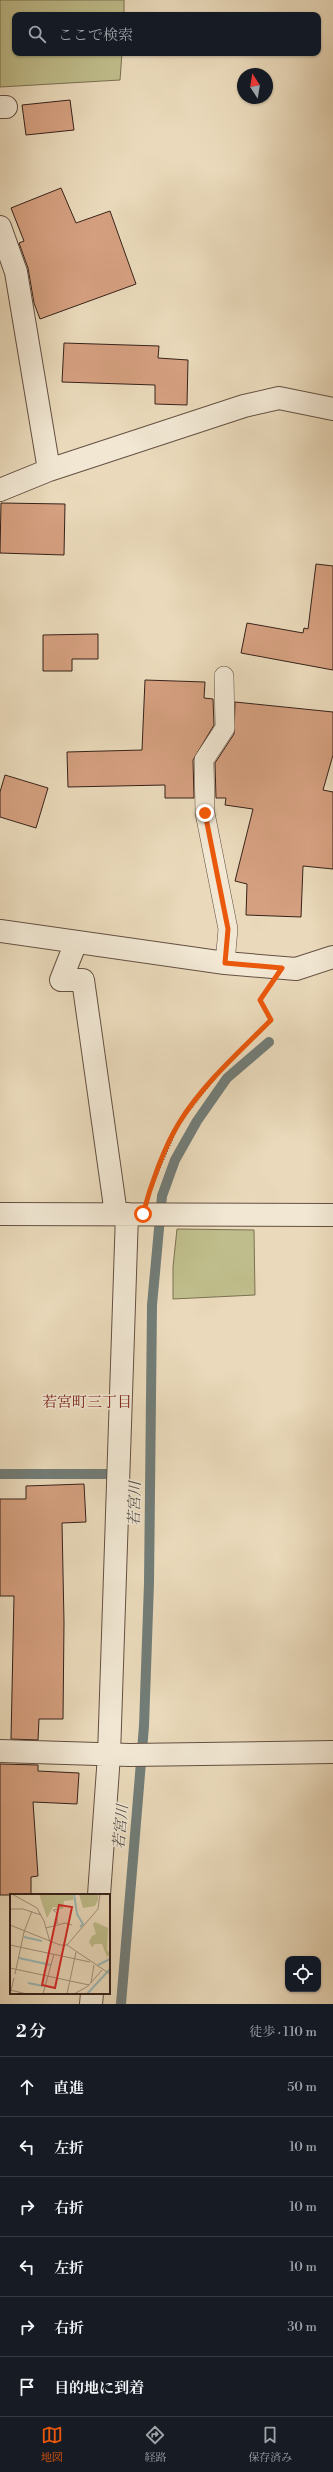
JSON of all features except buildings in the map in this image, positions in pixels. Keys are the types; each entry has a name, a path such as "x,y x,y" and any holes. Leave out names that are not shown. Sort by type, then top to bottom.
{"street":[{"path":"0,227 16,272 49,470"},
{"path":"0,490 49,470 244,406 279,398 333,409"},
{"path":"0,931 225,963 282,968 296,969 333,957"},
{"path":"76,942 61,980 83,980 140,1214 120,1755 99,1894"},
{"path":"0,1214 333,1215"},
{"path":"0,1751 120,1755 333,1752"},
{"path":"91,2004 92,1994"}],"lane":[{"path":"224,676 225,728 204,760 205,813 228,929 225,963"}],"path":[{"path":"140,1214 179,1123 223,1067 271,1020 260,1000 282,968"}],"shaded area":[{"path":"0,0 124,0 124,12 12,12 12,56 122,56 120,80 0,87"},
{"path":"177,1229 254,1230 255,1295 173,1299 173,1267"}],"waterway":[{"name":"若宮川","path":"121,2004 144,1726 149,1583 152,1305 162,1196 175,1160 197,1121 227,1078 269,1042"},
{"path":"0,1474 106,1474"}],"district":[{"name":"若宮町三丁目","path":"87,1402"}],"route":[{"path":"143,1214 149,1192 179,1123 223,1067 271,1020 260,1000 282,968 225,963 228,929 205,813"}]}
